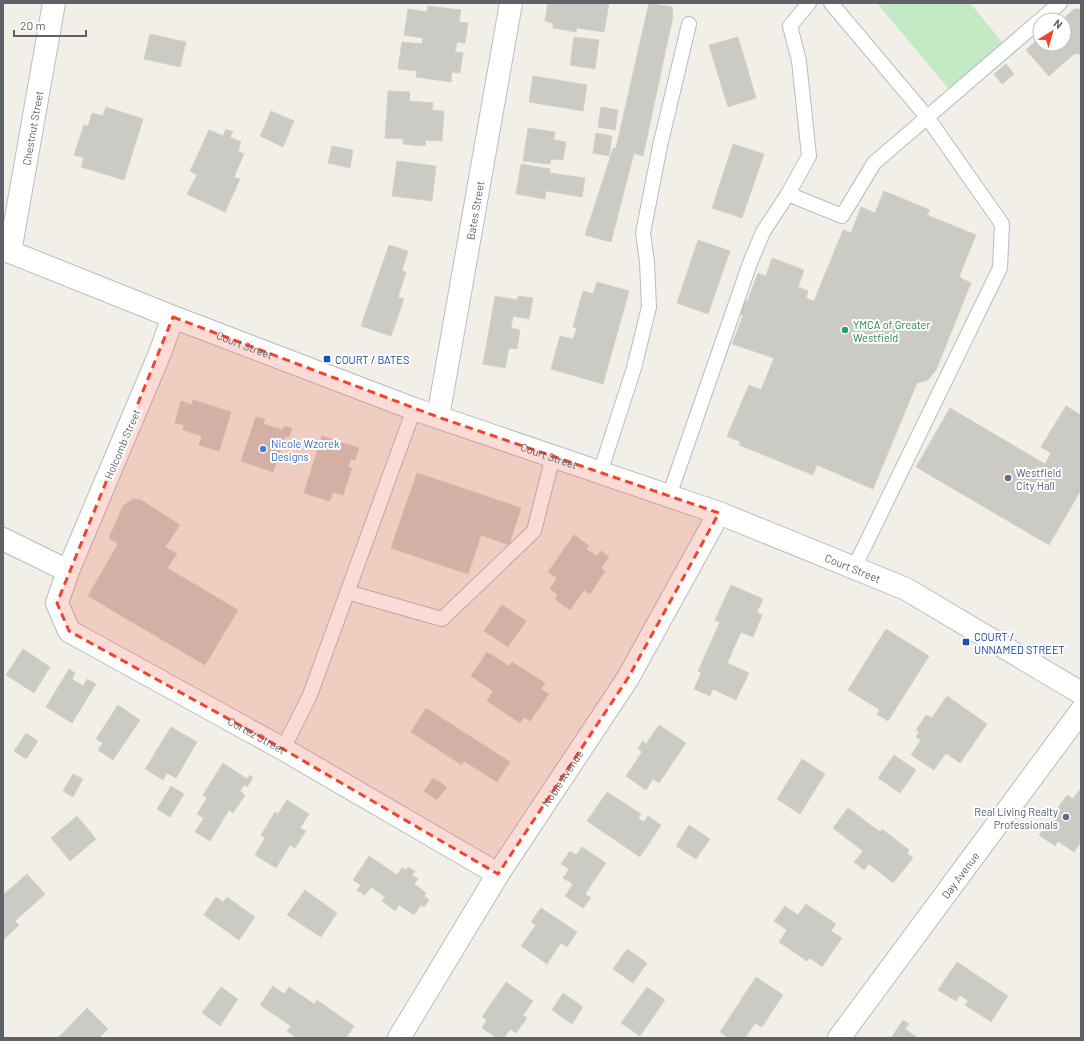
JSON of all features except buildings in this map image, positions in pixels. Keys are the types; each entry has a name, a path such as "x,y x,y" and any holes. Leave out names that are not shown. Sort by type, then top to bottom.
{"street":[{"name":"Chestnut Street","path":"7,250 54,3"},
{"name":"Bates Street","path":"438,417 511,3"},
{"name":"Court Street","path":"7,250 173,317 438,417 719,513 906,589 1081,693"},
{"name":"Holcomb Street","path":"68,571 160,353 173,317"},
{"name":"Noble Avenue","path":"399,1038 498,874 628,678 719,513"},
{"path":"3,539 68,571"},
{"name":"Cortez Street","path":"68,571 57,603 69,631 283,749 498,874"},
{"name":"Day Avenue","path":"839,1038 1081,711"}],"lane":[{"path":"669,496 750,263 763,232 788,194 809,156 799,61 790,26 809,3"},
{"path":"831,3 927,117 1002,224 1000,268 948,372 854,568"},
{"path":"788,194 842,216 874,163 1060,3"},
{"path":"600,473 634,368 649,307 647,262 643,232 660,146 689,24"},
{"path":"283,749 310,695 414,408"},
{"path":"347,592 442,619 534,531 553,456"}],"highlighted area":[{"path":"173,317 438,417 719,513 628,678 498,874 283,749 69,631 57,603"}],"green space":[{"path":"877,3 970,3 1007,48 953,94"}],"place":[{"name":"YMCA of Greater Westfield","path":"845,330"},
{"name":"COURT / BATES","path":"327,359"},
{"name":"Nicole Wzorek Designs","path":"263,449"},
{"name":"Westfield City Hall","path":"1008,478"},
{"name":"COURT / UNNAMED STREET","path":"966,642"},
{"name":"Real Living Realty Professionals","path":"1066,817"}]}
